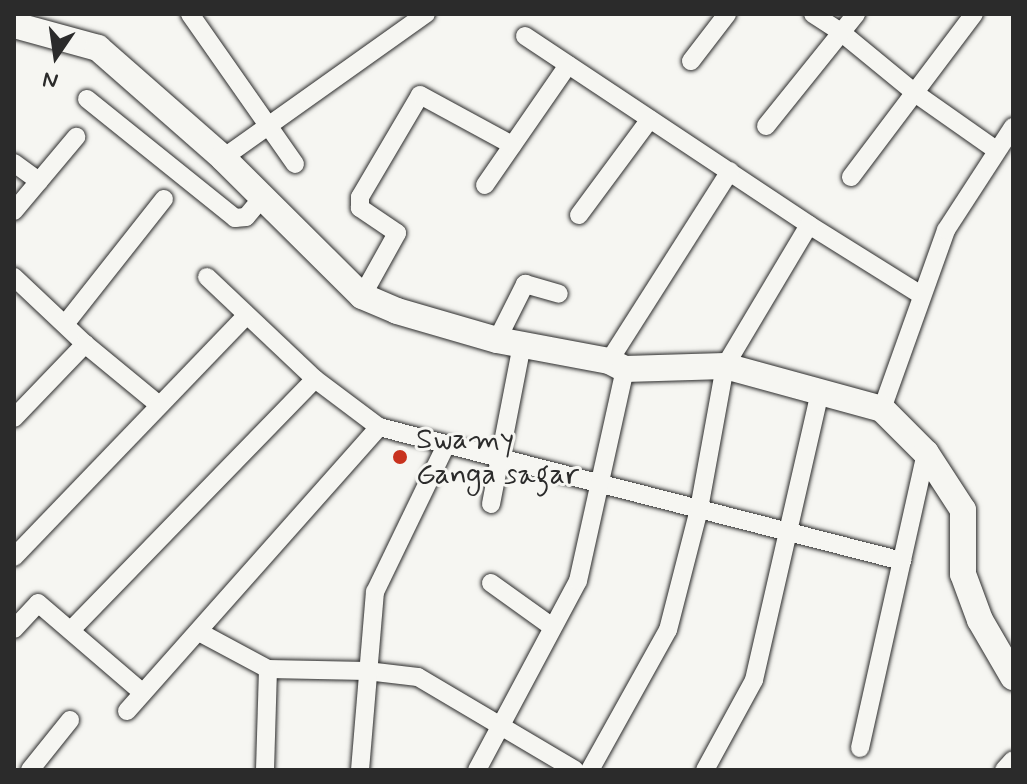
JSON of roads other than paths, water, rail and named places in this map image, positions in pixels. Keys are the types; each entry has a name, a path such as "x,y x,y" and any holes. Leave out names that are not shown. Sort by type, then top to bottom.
{"street":[{"path":"190,14 266,127 295,164"},
{"path":"223,158 426,14"},
{"path":"691,61 727,14"},
{"path":"813,14 842,33 915,93 996,150"},
{"path":"766,126 856,14"},
{"path":"851,177 974,14"},
{"path":"14,25 98,48 223,158 362,296 397,311 510,342 617,365 725,366 882,409 926,453 963,510 963,574 980,620 1013,677"},
{"path":"525,36 809,225 921,295"},
{"path":"485,185 568,65"},
{"path":"362,296 397,233 360,208 360,197 420,95 512,145"},
{"path":"87,99 235,218 246,217 261,199"},
{"path":"579,215 650,119"},
{"path":"882,409 946,230 1013,127"},
{"path":"14,211 76,137"},
{"path":"14,163 39,181"},
{"path":"477,770 551,626 578,581 599,486 617,365 730,171"},
{"path":"66,323 164,199"},
{"path":"590,770 668,630 699,509 725,366 809,225"},
{"path":"14,277 85,344 159,405"},
{"path":"207,277 245,317 315,379 379,427 599,486 902,561"},
{"path":"491,504 499,459 510,342 525,284 559,294"},
{"path":"14,557 245,317"},
{"path":"14,418 85,344"},
{"path":"71,630 315,379"},
{"path":"705,770 754,680 785,531 820,391"},
{"path":"127,711 379,427"},
{"path":"360,770 375,592 446,445"},
{"path":"860,748 926,453"},
{"path":"491,583 551,626"},
{"path":"14,629 38,603 143,693"},
{"path":"199,632 268,669 367,671 418,677 575,770"},
{"path":"265,770 268,669"},
{"path":"30,770 70,720"},
{"path":"1004,770 1013,760"}],"place":[{"name":"Swamy Ganga sagar","path":"400,457"}]}
